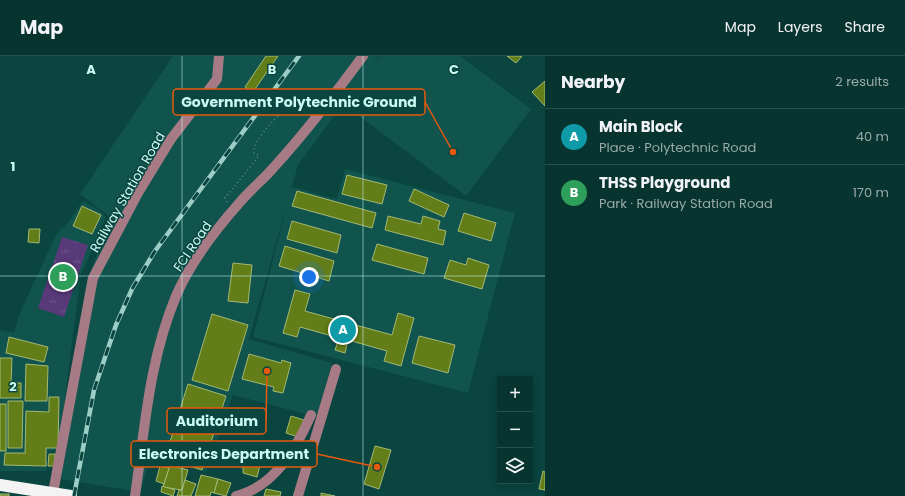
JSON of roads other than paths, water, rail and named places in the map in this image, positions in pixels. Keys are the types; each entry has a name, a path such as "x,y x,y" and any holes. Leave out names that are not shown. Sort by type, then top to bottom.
{"highway":[{"path":"0,485 41,494 53,493 71,496"}],"street":[{"name":"Railway Station Road","path":"53,493 93,278 138,193 171,138 217,79 219,56"},
{"name":"FCI Road","path":"135,496 151,374 161,338 177,295 189,270 233,210 289,150 363,56"},
{"path":"298,496 336,369"},
{"path":"236,496 258,488 269,480 296,445 311,415"}],"railway":[{"path":"74,496 94,390 116,325 132,289 155,251 299,56"}],"place":[{"name":"Government Polytechnic Ground","path":"453,152"},
{"name":"THSS Playground","path":"63,277"},
{"name":"Main Block","path":"343,330"},
{"name":"Auditorium","path":"267,371"},
{"name":"Electronics Department","path":"377,467"}]}
